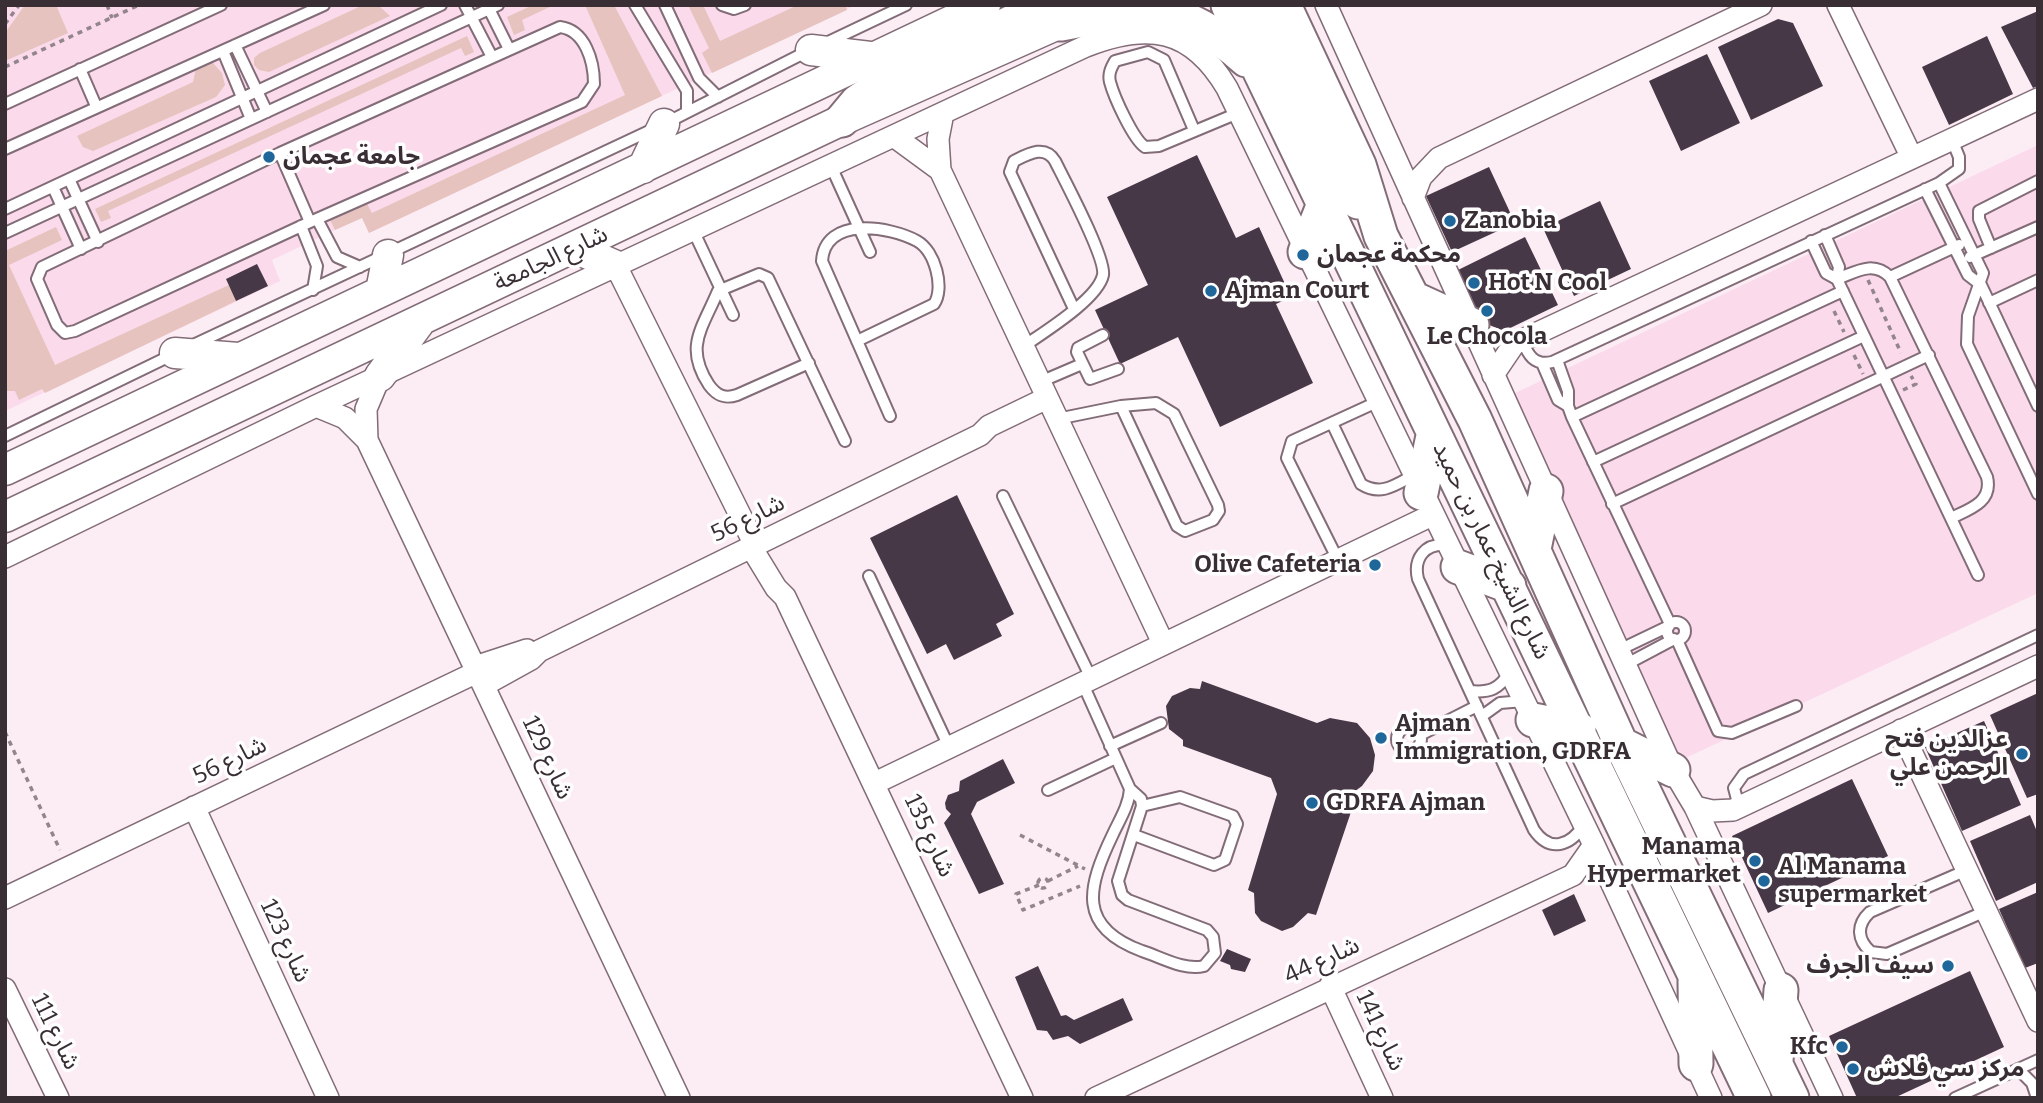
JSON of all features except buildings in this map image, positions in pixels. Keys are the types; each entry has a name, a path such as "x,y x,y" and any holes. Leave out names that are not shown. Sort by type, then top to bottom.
{"main road":[{"name":"شارع الجامعة","path":"5,470 643,168 870,57 985,5"},
{"path":"842,120 856,102 880,86 1054,15 1099,5"},
{"name":"شارع الشيخ عمار بن حميد","path":"1228,5 1322,206 1579,729 1754,1098"},
{"path":"1258,5 1331,160 1381,236"},
{"name":"شارع الشيخ عمار بن حميد","path":"1284,5 1367,183 1381,236 1475,420 1621,744 1792,1098"},
{"path":"1308,5 1316,41 1313,69"},
{"path":"1054,15 1141,8 1178,12 1212,29 1259,74"},
{"path":"811,50 870,57"},
{"path":"643,168 676,117"},
{"name":"شارع الجامعة","path":"5,517 842,120"},
{"path":"1305,252 1322,206"},
{"path":"575,248 616,266"},
{"path":"382,291 388,255"},
{"path":"1415,299 1476,333"},
{"path":"380,376 422,320"},
{"path":"175,354 239,358"},
{"path":"1422,495 1433,436"},
{"path":"1534,549 1546,491"},
{"path":"1453,556 1509,586"},
{"path":"1528,711 1579,729"},
{"path":"1621,744 1673,770"},
{"path":"1695,972 1696,1064"},
{"path":"1776,1063 1781,990"}],"street":[{"path":"1326,5 1673,770 1695,807 1832,1098"},
{"path":"1413,198 1421,177 1439,158 1760,5"},
{"path":"1838,5 1912,158"},
{"path":"5,557 316,405 1086,46 1137,30 1168,36 1196,51 1219,74 1594,845 1610,885 1712,1098"},
{"path":"1493,375 1518,342 2038,99"},
{"path":"943,113 938,139 940,170 1163,643"},
{"path":"895,137 940,170"},
{"path":"1395,155 1414,159 1439,158"},
{"name":"شارع 135","path":"616,266 757,544 776,587 785,597 1022,1098"},
{"path":"1476,333 1518,342"},
{"name":"شارع 129","path":"367,440 366,409 380,376"},
{"name":"شارع 56","path":"5,898 527,650 539,651 980,435 997,433 1049,402"},
{"name":"شارع 129","path":"316,405 345,418 367,440 679,1098"},
{"path":"875,783 1338,561 1422,495"},
{"path":"1695,807 1712,811 1736,808 2038,666"},
{"path":"1901,730 2038,1021"},
{"name":"شارع 123","path":"194,807 328,1098"},
{"path":"1711,842 1736,808"},
{"path":"1594,845 1573,875 1610,885"},
{"name":"شارع 44","path":"1096,1098 1330,986 1573,875"},
{"name":"شارع 141","path":"1330,986 1382,1098"},
{"name":"شارع 111","path":"5,989 58,1098"}],"lane":[{"path":"5,104 220,5"},
{"path":"5,149 324,5"},
{"path":"5,209 441,5"},
{"path":"465,5 492,57"},
{"path":"635,5 687,91 676,117"},
{"path":"666,5 702,83 719,97"},
{"path":"722,5 734,9 745,5"},
{"path":"8,432 388,255 906,5"},
{"path":"5,233 491,7 509,49"},
{"path":"570,28 579,34 591,62 594,84 590,94 582,102 309,222 75,331 65,333 57,325 43,295 38,273 42,267 280,153 509,49 550,30 570,28"},
{"path":"235,45 267,112"},
{"path":"223,51 251,120"},
{"path":"1194,130 1164,60 1148,52 1115,61 1110,70 1109,81 1139,143 1152,148 1238,113"},
{"path":"674,71 692,64"},
{"path":"80,69 96,106"},
{"path":"1518,342 1531,358 1542,363 1557,360 1939,183 1959,169 1959,157 1952,139"},
{"path":"1024,346 1074,309 1099,284 1103,265 1055,162 1047,152 1040,151 1014,162 1010,172 1074,309"},
{"path":"280,153 309,222 317,266 313,290"},
{"path":"830,164 870,252"},
{"path":"69,179 98,242"},
{"path":"1991,248 1979,219 1979,211 1984,205 2038,181"},
{"path":"1939,183 1983,273 1968,316 1967,344 2038,494"},
{"path":"53,187 81,249"},
{"path":"1925,189 1970,279 1981,285 2038,406"},
{"path":"309,222 337,257 360,267"},
{"path":"857,341 934,304 941,288 922,245 915,240 858,226 828,241 822,261 857,341 890,415"},
{"path":"1961,262 2038,227"},
{"path":"693,230 733,315"},
{"path":"1825,235 1839,267 1837,279"},
{"path":"1811,241 1826,273 1837,279 1978,575"},
{"path":"1890,277 1968,241"},
{"path":"1837,279 1868,267 1880,270 1890,277 1929,355 1989,483 1982,502 1951,518"},
{"path":"809,363 737,395 727,398 717,395 696,363 695,349 698,335 720,289 764,275 809,363 845,440"},
{"path":"1989,303 2038,280"},
{"path":"1572,417 1843,291"},
{"path":"1103,335 1077,350 1082,364 1090,379 1118,369"},
{"path":"1593,462 1864,336"},
{"path":"1612,504 1929,355"},
{"path":"1557,360 1569,394 1568,405 1572,417 1669,625"},
{"path":"1542,363 1558,400 1568,405"},
{"path":"1049,402 1082,364"},
{"path":"1049,402 1121,406 1156,403 1174,414 1218,505 1219,511 1213,520 1185,531 1177,526 1121,406"},
{"path":"1338,561 1287,458 1292,441 1377,402"},
{"path":"1332,423 1361,484 1370,490 1422,495"},
{"path":"1003,496 1086,680 1110,746 1130,789 1136,793 1142,806 1118,881 1122,895 1128,900 1208,930 1216,945 1211,961 1204,966 1187,967 1111,937 1096,918 1094,892 1097,873 1128,802 1130,789"},
{"path":"1453,556 1436,544 1426,548 1418,557 1416,568 1540,839 1559,845 1569,842 1584,825"},
{"path":"869,576 949,747"},
{"path":"1680,623 1685,629 1683,636 1622,658 1669,625 1680,623"},
{"path":"1736,808 1734,788 1744,774 2038,635"},
{"path":"1676,639 1718,731 1732,733 1796,706"},
{"path":"1470,691 1491,691 1510,672"},
{"path":"1420,735 1500,703 1528,711"},
{"path":"1110,746 1161,723"},
{"path":"1048,790 1116,758"},
{"path":"1134,835 1214,865 1225,860 1237,824 1234,816 1180,797 1142,806"},
{"path":"1967,870 1870,912 1860,925 1861,940 1871,952 1887,954 1986,911"},
{"path":"1955,1098 2038,1060"},
{"path":"2018,1069 2032,1083 2037,1098"}],"path":[{"path":"5,24 19,5"},
{"path":"107,5 112,18"},
{"path":"5,67 139,5"},
{"path":"5,732 69,867"},
{"path":"1020,835 1078,866 1097,873"},
{"path":"1078,866 1048,881 1041,878 1039,885 1016,894 1023,910 1080,886 1094,892"}],"shaded area":[{"name":"جامعة عجمان","path":"5,5 856,5 369,233 362,218 272,260 280,281 5,411"},
{"path":"25,5 56,5 68,33 5,61 5,33"},
{"path":"363,5 378,5 390,16 269,72 259,70 254,65 254,58 260,53"},
{"path":"533,5 554,5 522,20 525,30 514,35 507,17"},
{"path":"585,5 614,5 662,96 369,233 362,218 335,230 329,218 366,202 372,213 625,95"},
{"path":"688,5 703,5 720,41 798,5 845,5 847,10 712,73 702,53 709,48"},
{"path":"467,36 474,52 465,56 461,48 108,211 111,218 101,222 95,209"},
{"path":"212,62 222,73 225,85 216,97 93,151 83,147 77,136 193,82 196,68"},
{"path":"2038,145 2038,593 1679,761 1511,395"},
{"path":"56,227 62,240 9,265 55,365 229,285 236,301 45,393 42,389 19,400 15,391 5,391 5,251"}],"place":[{"name":"جامعة عجمان","path":"269,157"},
{"name":"Zanobia","path":"1450,221"},
{"name":"محكمة عجمان","path":"1303,255"},
{"name":"Hot N Cool","path":"1474,283"},
{"name":"Ajman Court","path":"1211,291"},
{"name":"Le Chocola","path":"1487,311"},
{"name":"Olive Cafeteria","path":"1375,565"},
{"name":"Ajman Immigration, GDRFA","path":"1381,738"},
{"name":"عزالدين فتح الرحمن علي","path":"2022,754"},
{"name":"GDRFA Ajman","path":"1312,803"},
{"name":"Manama Hypermarket","path":"1755,861"},
{"name":"Al Manama supermarket","path":"1764,881"},
{"name":"سيف الجرف","path":"1948,966"},
{"name":"Kfc","path":"1842,1047"},
{"name":"مركز سي فلاش","path":"1853,1069"}]}
